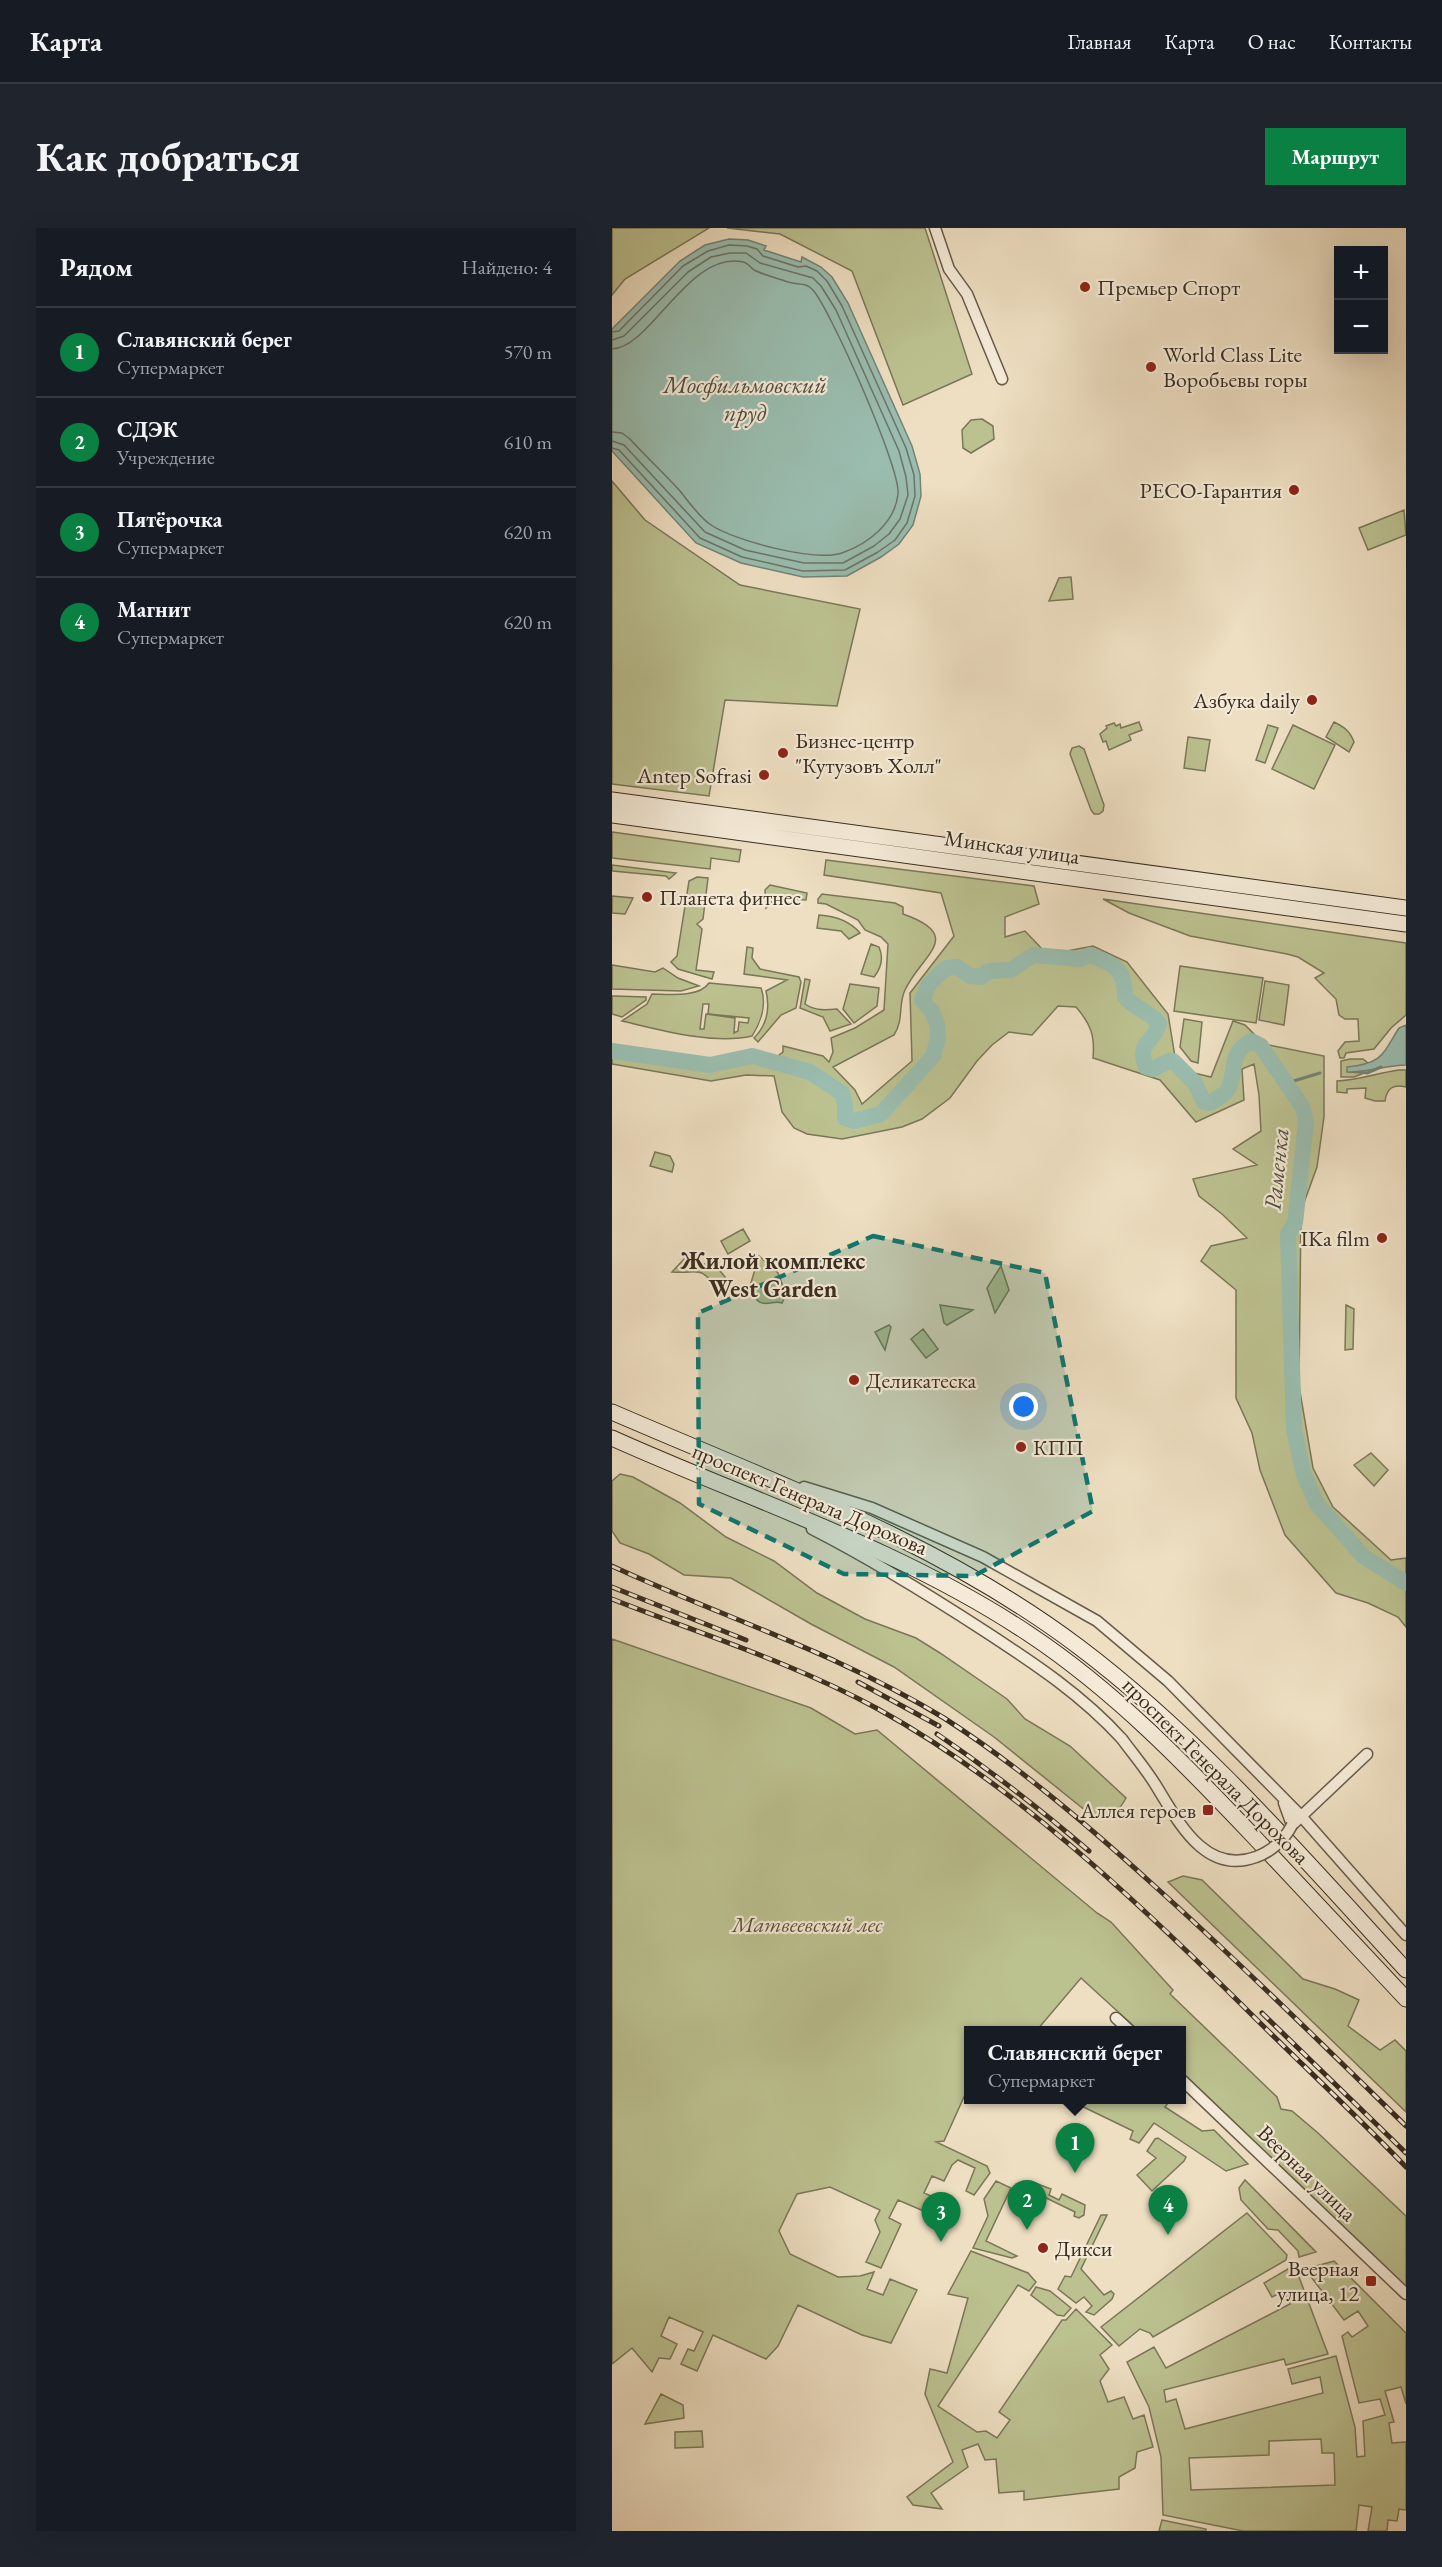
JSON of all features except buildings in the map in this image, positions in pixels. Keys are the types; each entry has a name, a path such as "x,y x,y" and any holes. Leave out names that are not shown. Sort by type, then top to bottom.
{"main road":[{"name":"Минская улица","path":"612,800 1406,908"},
{"name":"Минская улица","path":"612,815 1406,924"},
{"name":"проспект Генерала Дорохова","path":"612,1412 755,1472 936,1558 991,1589 1079,1647 1130,1688 1180,1733 1242,1795 1406,1970"},
{"name":"проспект Генерала Дорохова","path":"612,1438 853,1539 926,1574 982,1604 1068,1661 1165,1745 1406,1999"}],"street":[{"path":"935,228 949,269 968,294 1002,379"},
{"path":"755,1472 872,1508 983,1557 1097,1621 1168,1681 1280,1798 1301,1816 1406,1935"},
{"path":"745,1495 903,1578 1067,1687 1122,1739 1182,1826 1197,1845 1214,1856 1230,1861 1250,1860 1262,1855 1288,1834 1292,1825 1367,1754"},
{"path":"1280,1798 1287,1807 1292,1825"},
{"path":"1116,2018 1124,2026"},
{"name":"Веерная улица","path":"1186,2084 1406,2295"}],"highlighted area":[{"path":"873,1236 1045,1273 1093,1511 974,1576 844,1574 699,1504 698,1313"}],"green space":[{"path":"612,228 709,228 625,279 612,295"},
{"path":"727,228 925,228 972,374 903,405 852,271 780,234"},
{"path":"982,419 993,426 994,439 971,453 963,448 962,430 971,420"},
{"path":"612,481 645,520 740,585 860,609 837,706 725,700 709,796 612,784"},
{"path":"1404,510 1406,535 1368,550 1359,528"},
{"path":"1071,577 1073,599 1049,601 1059,578"},
{"path":"1139,722 1142,730 1129,735 1131,740 1109,750 1106,741 1103,742 1100,734 1107,728 1106,726 1114,723 1116,726 1120,724 1121,728"},
{"path":"1334,722 1351,735 1354,742 1349,752 1326,737"},
{"path":"1268,725 1278,728 1265,763 1256,760"},
{"path":"1293,725 1335,745 1314,789 1272,769"},
{"path":"1188,737 1210,740 1205,771 1184,768"},
{"path":"1079,746 1084,749 1104,805 1103,811 1099,814 1094,814 1091,810 1070,754 1072,748"},
{"path":"612,832 741,850 739,862 711,858 710,869 612,858"},
{"path":"826,860 1034,886 1039,904 1005,917 1005,937 1025,931 1044,951 1067,951 1093,946 1127,962 1168,1014 1177,1069 1211,1077 1233,1021 1245,1025 1264,1044 1324,1056 1324,1117 1317,1167 1301,1211 1299,1386 1313,1468 1333,1507 1391,1560 1406,1558 1406,1627 1398,1617 1368,1603 1336,1593 1285,1535 1260,1470 1252,1433 1236,1398 1236,1290 1201,1261 1211,1246 1247,1238 1199,1196 1193,1179 1257,1165 1233,1149 1261,1131 1254,1064 1242,1069 1244,1100 1196,1122 1160,1080 1093,1058 1091,1031 1085,1019 1076,1007 1058,1006 1032,1035 1009,1032 992,1045 977,1061 950,1098 922,1119 902,1127 842,1139 807,1134 794,1128 782,1112 774,1076 746,1075 711,1081 612,1064 612,1051 710,1065 752,1056 771,1061 783,1052 783,1046 823,1056 829,1062 833,1052 831,1038 855,1028 884,1010 888,944 881,937 865,930 858,920 826,904 818,903 822,894 895,903 903,907 903,914 922,922 932,930 936,938 934,947 905,990 899,1024 894,1035 833,1067 855,1090 862,1104 912,1061 910,993 954,936 941,893 824,875"},
{"path":"612,865 676,873 669,879 666,876 612,871"},
{"path":"697,877 708,878 703,919 697,924 702,929 696,970 714,972 712,979 678,969 671,962 677,956 689,881"},
{"path":"770,885 807,893 806,900 776,898 766,908 765,890"},
{"path":"612,896 633,898 625,914 612,913"},
{"path":"1103,899 1406,943 1406,1015 1391,1028 1374,1049 1346,1053 1344,1058 1340,1058 1338,1051 1345,1042 1359,1041 1358,1019 1345,1019 1339,1015 1336,999 1315,978 1324,973 1298,957 1190,936 1129,913"},
{"path":"819,915 841,920 860,933 849,939 841,931 817,928"},
{"path":"871,944 879,947 881,955 880,966 874,977 861,974"},
{"path":"747,947 753,948 752,958 760,969 799,977 801,982 796,1008 781,1015 758,1042 754,1038 762,1028 766,1016 768,1004 766,991 787,980 744,974"},
{"path":"612,965 655,972 663,968 678,978 699,986 681,991 612,989"},
{"path":"1180,966 1263,978 1256,1023 1174,1011"},
{"path":"805,979 810,980 805,1004 817,1009 837,1009 851,1024 830,1031 823,1017 800,1008"},
{"path":"1265,981 1289,985 1284,1025 1259,1020"},
{"path":"709,983 761,988 762,1013 752,1036 704,1038 622,1021 647,1004 652,994 683,994 704,988","holes":["703,1004 709,1004 708,1014 749,1018 748,1023 739,1022 738,1031 734,1033 735,1018 706,1014 704,1029 700,1029"]},
{"path":"850,984 879,988 877,1006 854,1023 843,1009"},
{"path":"612,996 646,997 646,1000 622,1017 612,1014"},
{"path":"1184,1019 1202,1022 1198,1063 1191,1061 1180,1047"},
{"path":"1363,1059 1368,1063 1348,1072 1364,1073 1354,1077 1341,1077 1341,1061"},
{"path":"1406,1070 1406,1087 1391,1088 1385,1101 1365,1098 1366,1088 1347,1089 1347,1093 1337,1092 1337,1081"},
{"path":"655,1152 670,1156 674,1164 672,1172 650,1166"},
{"path":"743,1229 750,1241 728,1254 721,1241"},
{"path":"759,1256 778,1273 786,1295 782,1303 761,1303 753,1295 750,1286"},
{"path":"684,1259 717,1267 725,1277 724,1289 719,1290 703,1273 672,1272"},
{"path":"1001,1266 1009,1290 995,1313 987,1288"},
{"path":"940,1305 973,1310 947,1325 944,1323"},
{"path":"1346,1305 1354,1309 1353,1349 1345,1350"},
{"path":"889,1325 891,1327 885,1350 875,1332"},
{"path":"923,1329 938,1349 926,1358 911,1339"},
{"path":"1371,1453 1388,1470 1374,1486 1354,1465"},
{"path":"620,1474 633,1477 680,1503 726,1537 774,1561 817,1593 865,1619 916,1638 940,1653 1007,1699 1025,1719 1070,1746 1126,1798 1123,1803 1114,1813 1096,1819 994,1737 894,1667 811,1624 731,1578 684,1575 649,1554 620,1543 612,1531 612,1481"},
{"name":"Матвеевский лес","path":"612,1639 811,1708 855,1734 877,1730 1097,1913 1111,1922 1173,1990 1170,1994 1277,2097 1281,2109 1292,2111 1318,2133 1406,2216 1406,2288 1186,2078 1186,2026 1134,2026 1081,1978 1040,2026 964,2026 964,2097 944,2141 936,2142 987,2166 990,2173 974,2195 966,2191 975,2168 958,2160 952,2165 944,2181 932,2176 924,2193 933,2197 926,2212 898,2200 889,2218 901,2224 881,2268 866,2262 880,2232 875,2220 880,2210 830,2187 797,2194 779,2231 790,2254 838,2277 860,2276 874,2272 867,2289 883,2295 890,2279 917,2290 891,2343 862,2335 798,2305 778,2346 766,2359 713,2335 697,2371 681,2364 688,2349 694,2351 703,2332 669,2317 661,2336 677,2344 670,2359 659,2358 652,2372 632,2348 612,2364"},
{"path":"1183,1876 1202,1880 1303,1979 1335,1989 1359,2000 1348,2026 1380,2050 1395,2040 1406,2051 1406,2112 1168,1882"},
{"path":"1077,2104 1167,2104 1165,2107 1202,2131 1214,2130 1248,2164 1226,2171 1154,2123 1139,2143 1130,2139 1133,2131"},
{"path":"1158,2138 1186,2157 1152,2191 1137,2175 1156,2158 1147,2151"},
{"path":"1245,2180 1316,2252 1299,2257 1298,2251 1278,2230 1268,2229 1241,2200 1239,2188"},
{"path":"996,2181 1011,2188 986,2241 1017,2256 1012,2258 973,2248 988,2216 984,2199"},
{"path":"1035,2183 1051,2189 1049,2195 1059,2200 1062,2194 1085,2205 1084,2215 1079,2218 1074,2216 1075,2212 1034,2192 1030,2199 1028,2198 1027,2194"},
{"path":"1247,2213 1287,2255 1286,2260 1153,2337 1150,2333 1140,2329 1119,2346 1101,2327"},
{"path":"1101,2215 1107,2215 1081,2269 1104,2295 1111,2291 1114,2294 1112,2299 1094,2315 1086,2312 1092,2306 1084,2297 1076,2303 1058,2289 1065,2276 1071,2277"},
{"path":"971,2251 1028,2273 1036,2282 1029,2291 1018,2285 938,2406 977,2432 986,2431 997,2438 1010,2420 999,2412 1062,2320 1066,2320 1076,2309 1112,2345 1100,2355 1109,2369 1100,2381 1108,2402 1124,2397 1133,2419 1144,2415 1153,2447 1137,2452 1135,2468 1119,2477 1119,2489 1024,2500 1024,2491 999,2493 996,2459 985,2460 978,2444 962,2450 968,2467 931,2493 942,2509 913,2505 907,2497 953,2462 925,2394 930,2369 947,2373 968,2298 948,2294"},
{"path":"1334,2261 1406,2333 1406,2404 1401,2387 1385,2391 1394,2422 1389,2423 1392,2443 1406,2442 1406,2510 1399,2509 1397,2521 1388,2520 1387,2531 1368,2531 1372,2507 1359,2505 1356,2531 1243,2531 1163,2515 1161,2457 1149,2407 1127,2362 1154,2347 1166,2368 1290,2304 1284,2291 1272,2297 1264,2283 1288,2269 1299,2277 1328,2354 1286,2365 1284,2359 1164,2390 1166,2402 1176,2399 1185,2429 1323,2393 1320,2377 1292,2384 1288,2369 1336,2356 1355,2427 1357,2457 1365,2456 1363,2421 1385,2415 1380,2399 1359,2403 1342,2336 1348,2332 1352,2337 1368,2326 1358,2311 1344,2320 1305,2269","holes":["1321,2439 1322,2453 1334,2453 1335,2485 1191,2490 1189,2458 1269,2455 1269,2441"]},
{"path":"1036,2287 1050,2291 1071,2308 1064,2316 1057,2315 1031,2295"},
{"path":"661,2394 683,2405 684,2418 645,2424"},
{"path":"702,2431 703,2447 675,2448 675,2432"},
{"path":"1162,2520 1206,2529 1206,2531 1159,2531"}],"water":[{"name":"Мосфильмовский пруд","path":"729,239 748,240 766,246 764,250 801,262 802,257 821,267 832,277 848,303 912,446 920,474 921,496 913,525 899,544 847,576 803,577 741,563 696,543 612,451 612,329 680,261 705,245"},
{"path":"1406,1025 1406,1065 1347,1072 1347,1067 1375,1060 1385,1051 1399,1028"}],"waterway":[{"name":"Раменка","path":"612,1051 710,1065 752,1056 810,1072 842,1093 845,1118 854,1121 881,1114 933,1056 938,1038 937,1024 932,1012 922,1000 929,984 946,968 957,967 970,976 980,977 989,971 1011,970 1033,955 1081,959 1090,955 1117,969 1123,980 1125,997 1159,1023 1157,1030 1144,1047 1143,1058 1146,1067 1153,1069 1173,1061 1195,1083 1204,1102 1210,1103 1226,1092 1232,1079 1235,1059 1243,1047 1251,1041 1261,1046 1303,1108 1306,1122 1295,1223 1288,1234 1294,1430 1304,1475 1317,1504 1364,1557 1406,1583"},
{"path":"1361,1072 1367,1073 1381,1067"},
{"path":"1287,1083 1320,1073"}],"railway":[{"path":"612,1566 864,1674 944,1718 998,1755 1125,1859 1247,1971 1406,2126"},
{"path":"612,1587 746,1640"},
{"path":"612,1599 814,1677 878,1709 928,1739 976,1772 1070,1845 1159,1925 1406,2167"},
{"path":"858,1682 939,1726"},
{"path":"937,1734 1014,1790 1089,1851"},
{"path":"1262,2013 1406,2153"}],"place":[{"name":"Премьер Спорт","path":"1085,287"},
{"name":"World Class Lite Воробьевы горы","path":"1151,367"},
{"name":"РЕСО-Гарантия","path":"1294,490"},
{"name":"Азбука daily","path":"1312,700"},
{"name":"Бизнес-центр \"Кутузовъ Холл\"","path":"783,753"},
{"name":"Antep Sofrasi","path":"764,775"},
{"name":"Планета фитнес","path":"647,897"},
{"name":"IKa film","path":"1382,1238"},
{"name":"Деликатеска","path":"854,1380"},
{"name":"КПП","path":"1021,1447"},
{"name":"Аллея героев","path":"1208,1810"},
{"name":"Славянский берег","path":"1075,2173"},
{"name":"СДЭК","path":"1027,2230"},
{"name":"Магнит","path":"1168,2235"},
{"name":"Пятёрочка","path":"941,2242"},
{"name":"Дикси","path":"1043,2248"},
{"name":"Веерная улица, 12","path":"1371,2281"}],"district":[{"name":"Жилой комплекс West Garden","path":"773,1274"}]}
